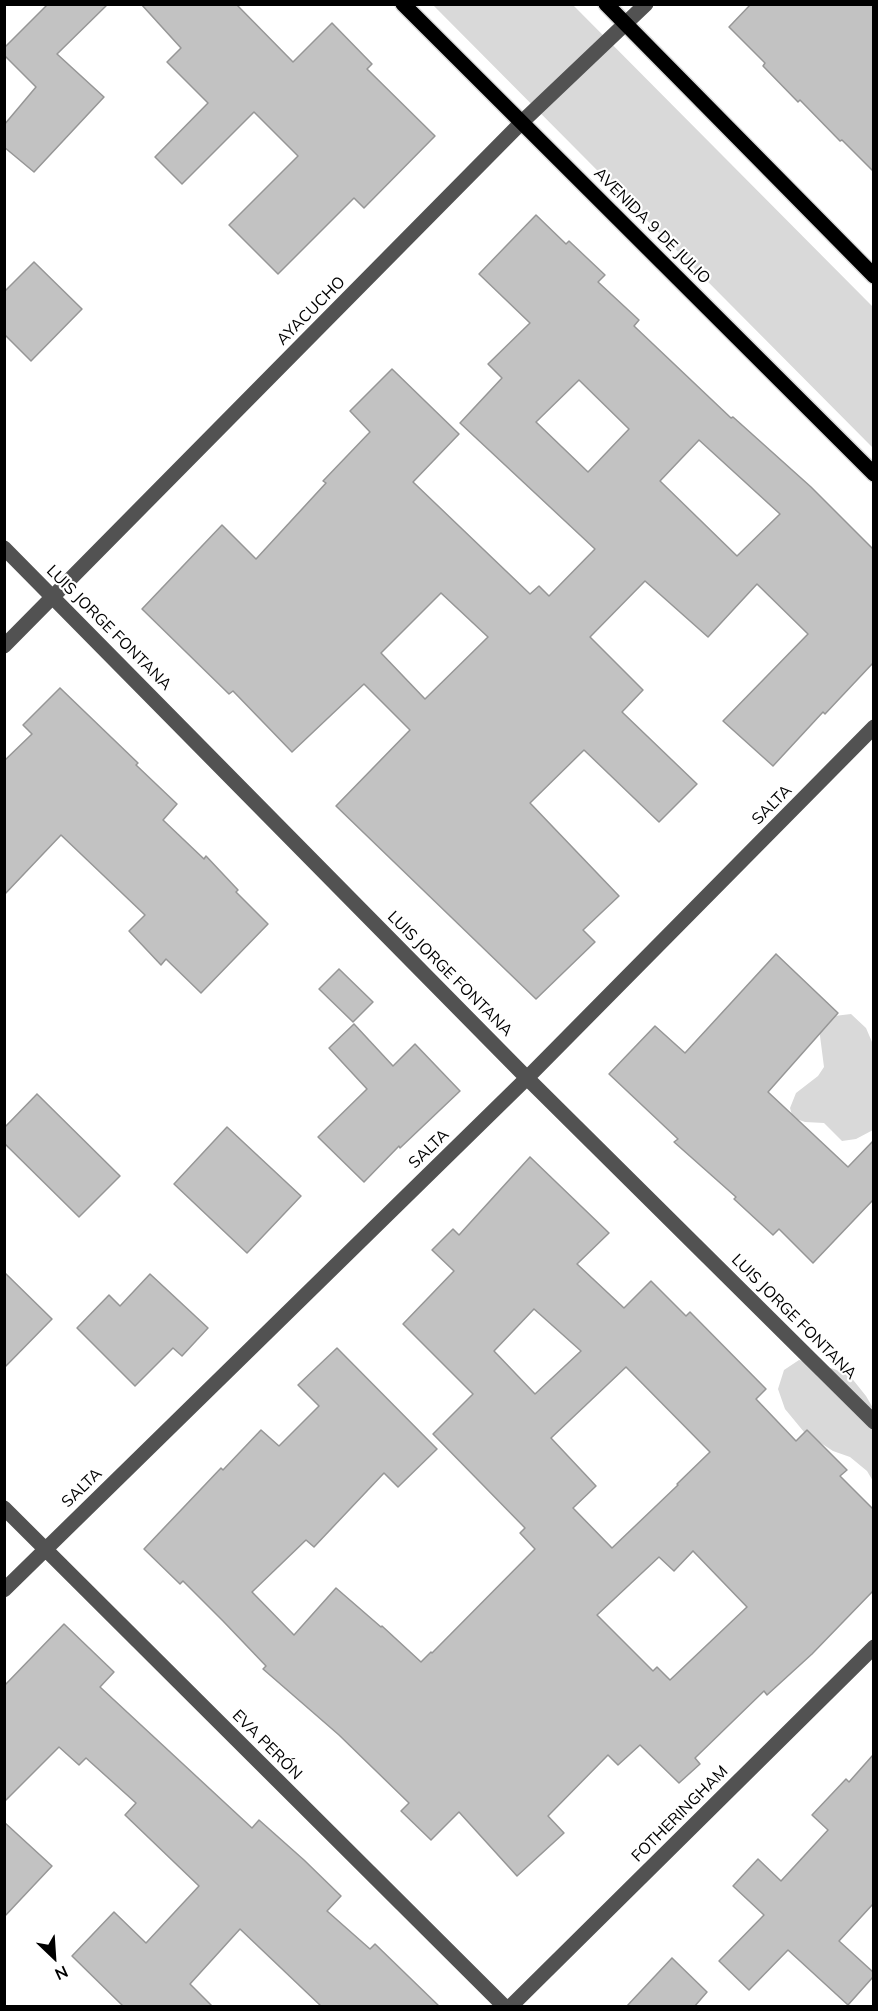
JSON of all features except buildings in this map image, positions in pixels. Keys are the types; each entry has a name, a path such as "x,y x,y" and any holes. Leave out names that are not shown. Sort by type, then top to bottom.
{"main road":[{"name":"AVENIDA 9 DE JULIO","path":"403,4 873,474"},
{"path":"606,4 873,276"}],"street":[{"name":"AYACUCHO","path":"4,646 522,122 646,4"},
{"name":"LUIS JORGE FONTANA","path":"4,548 527,1078 873,1422"},
{"name":"SALTA","path":"4,1590 527,1078 873,727"},
{"name":"EVA PERÓN","path":"4,1508 504,2007"},
{"name":"FOTHERINGHAM","path":"512,2007 873,1647"}],"shaded area":[{"path":"433,5 573,5 873,307 873,448"},
{"path":"851,1014 866,1028 872,1042 873,1130 856,1139 842,1141 824,1123 796,1119 790,1108 796,1093 818,1076 824,1067 819,1028 826,1017"},
{"path":"799,1360 834,1369 850,1376 866,1396 873,1408 873,1481 867,1471 850,1457 833,1451 804,1432 785,1409 778,1389 784,1370"}]}
